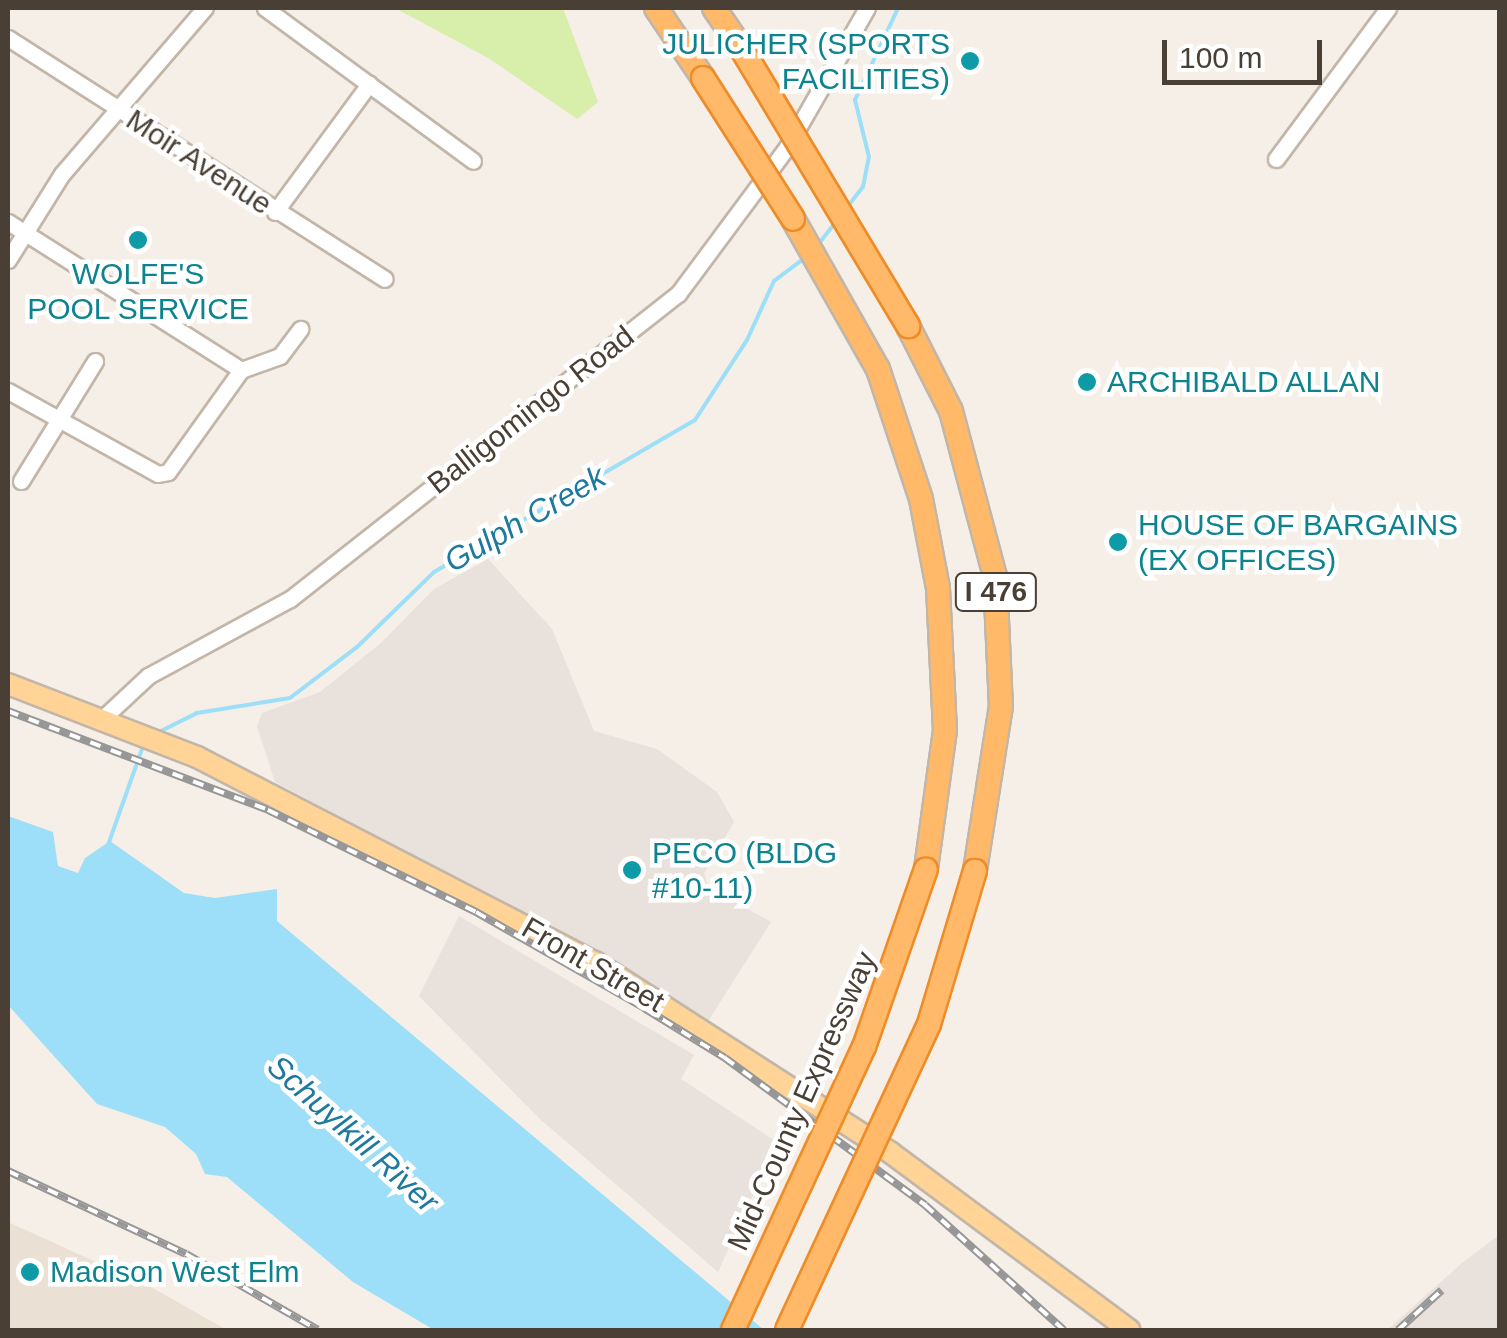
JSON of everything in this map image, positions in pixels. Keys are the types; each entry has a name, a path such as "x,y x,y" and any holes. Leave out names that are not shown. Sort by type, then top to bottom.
{"highway":[{"name":"Mid-County Expressway","path":"656,8 703,78 878,370 921,499 943,644 945,730 926,868 871,1030 733,1330"},
{"name":"I 476","path":"717,8 908,326 952,412 994,576 1001,706 975,871 929,1024 787,1330"}],"main road":[{"name":"Front Street","path":"8,684 166,743 595,962 891,1153 1129,1330"}],"street":[{"path":"8,260 116,108 204,8"},
{"path":"266,8 473,161"},
{"name":"Balligomingo Road","path":"103,718 142,680 255,622 317,579 678,294 787,147 866,8"},
{"path":"1276,159 1388,8"},
{"name":"Moir Avenue","path":"12,39 384,279"},
{"path":"275,212 369,84"},
{"path":"8,222 241,370"},
{"path":"8,391 158,474 168,472 241,370 280,356 300,329"},
{"path":"22,481 95,361"}],"shaded area":[{"path":"488,559 552,629 594,731 657,749 717,792 734,822 704,873 708,887 771,922 705,1026 516,910 275,782 257,726 262,713 320,692 381,643 434,589"},
{"path":"459,916 694,1055 681,1079 777,1142 718,1272 541,1120 419,996"},
{"path":"8,1222 151,1287 227,1330 8,1330"},
{"path":"1499,1235 1499,1330 1387,1330 1462,1263"}],"green space":[{"path":"395,8 563,8 598,102 577,119 490,59"}],"water":[{"name":"Schuylkill River","path":"8,816 53,832 58,866 78,873 85,858 110,841 184,893 215,898 277,889 277,921 764,1330 434,1330 353,1282 227,1177 205,1174 196,1154 165,1127 97,1104 8,1005"}],"waterway":[{"name":"Gulph Creek","path":"848,206 863,187 869,157 855,100 898,8"},
{"name":"Gulph Creek","path":"817,246 836,222"},
{"name":"Gulph Creek","path":"157,733 197,713 290,698 357,647 434,572 695,420 747,340 774,281 803,259"},
{"name":"Gulph Creek","path":"108,845 143,746"}],"railway":[{"path":"8,711 268,810 476,912 644,1008 725,1058 925,1205 1064,1330"},
{"path":"8,1171 186,1254 318,1330"},
{"path":"1398,1330 1442,1290"}],"place":[{"name":"JULICHER (SPORTS FACILITIES)","path":"970,61"},
{"name":"WOLFE'S POOL SERVICE","path":"138,240"},
{"name":"ARCHIBALD ALLAN","path":"1087,382"},
{"name":"HOUSE OF BARGAINS (EX OFFICES)","path":"1118,542"},
{"name":"PECO (BLDG #10-11)","path":"632,870"},
{"name":"Madison West Elm","path":"30,1272"}]}
